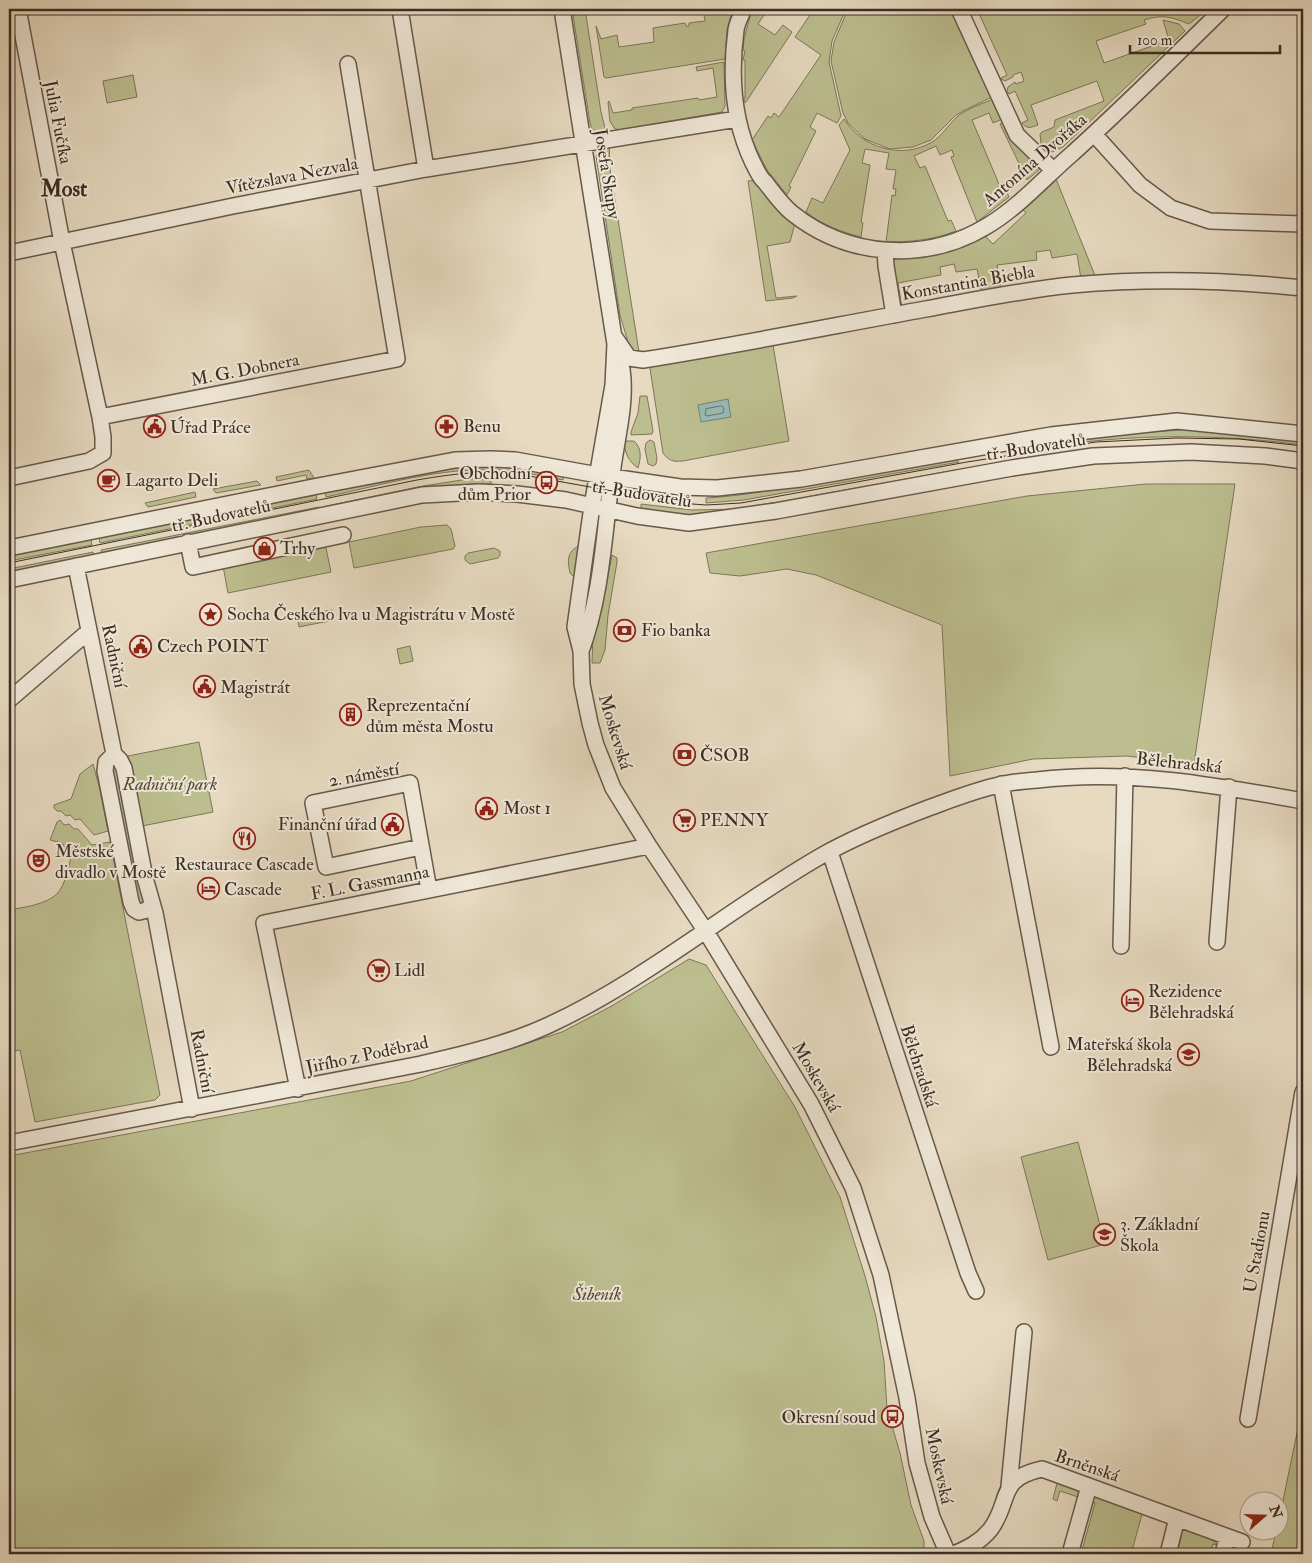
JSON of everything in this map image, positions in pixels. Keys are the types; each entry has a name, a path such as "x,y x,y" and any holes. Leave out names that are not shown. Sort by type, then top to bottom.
{"street":[{"name":"Julia Fučíka","path":"18,9 62,242"},
{"path":"400,9 426,169"},
{"name":"Josefa Skupy","path":"562,9 614,339 609,450 604,476"},
{"name":"Antonína Dvořáka","path":"744,9 736,28 733,78 737,118 748,153 760,178 792,213 829,237 861,248 885,250 925,249 959,241 988,226 1016,205 1094,134 1223,9"},
{"path":"959,9 1017,136 1053,170"},
{"path":"348,64 368,180"},
{"name":"Vítězslava Nezvala","path":"9,253 233,206 426,169 737,118"},
{"path":"1094,134 1140,184 1171,208 1210,221 1303,224"},
{"name":"M. G. Dobnera","path":"100,417 397,359 368,180"},
{"path":"9,478 89,461 103,453 100,417 62,242"},
{"path":"885,250 894,315"},
{"name":"Konstantina Biebla","path":"614,339 629,358 643,360 1027,291 1115,282 1200,281 1247,282 1303,288"},
{"name":"tř. Budovatelů","path":"9,548 455,460 515,460 604,476 697,488 739,487 794,480 1051,434 1177,421 1303,434"},
{"path":"576,471 609,450 637,480"},
{"path":"965,450 969,476"},
{"name":"tř. Budovatelů","path":"9,580 422,495 479,492 517,494 689,523 766,512 1061,460 1157,452 1224,453 1303,461"},
{"name":"Moskevská","path":"604,476 592,506 575,627 581,650 582,684 596,745 613,788 705,930 811,1104 853,1188 881,1275 907,1398 917,1463 932,1517 948,1554"},
{"name":"Moskevská","path":"581,650 590,624 605,537 608,510 604,476"},
{"path":"567,501 581,515 590,529"},
{"path":"605,537 616,522 622,517 632,514"},
{"path":"188,542 193,568 343,535"},
{"name":"Radniční","path":"76,566 114,754 124,768 192,1109"},
{"path":"9,700 90,631"},
{"path":"114,754 106,762 105,771 131,902 134,909 158,932"},
{"name":"Bělehradská","path":"1121,946 1125,776"},
{"name":"Bělehradská","path":"705,930 830,852 877,828 968,794 1001,784 1062,777 1125,776 1229,787 1303,801"},
{"name":"2. náměstí","path":"421,847 326,867 313,803 410,784 429,890"},
{"path":"1001,784 1051,1047"},
{"name":"Bělehradská","path":"1217,942 1229,787"},
{"name":"F. L. Gassmanna","path":"298,1089 264,923 649,846"},
{"name":"Bělehradská","path":"830,852 965,1263 976,1291"},
{"path":"139,912 147,910 152,904"},
{"name":"Jiřího z Poděbrad","path":"9,1143 298,1089 480,1049 548,1025 616,990 705,930"},
{"name":"U Stadionu","path":"1248,1419 1303,1092"},
{"path":"954,1554 980,1540 989,1530 997,1519 1009,1486 1024,1332"},
{"name":"Brněnská","path":"1009,1486 1030,1472 1042,1469 1242,1542"},
{"path":"1070,1554 1089,1486"},
{"path":"1168,1554 1177,1518"},
{"path":"1223,1554 1227,1536"}],"green space":[{"path":"572,9 585,9 601,112 607,136 601,135 592,129 590,123"},
{"path":"703,9 733,9 727,29 725,59 604,77 596,26 601,39 617,35 619,47 654,42 653,28 685,23 686,26 689,26 689,23 705,21"},
{"path":"752,9 768,9 758,24 775,35 783,25 792,32 746,102 744,102 745,60 743,60 745,51 743,50"},
{"path":"814,9 846,9 832,41 829,62 841,116 837,123 817,113 810,127 816,131 789,186 791,187 787,195 767,170 752,140 768,116 771,118 774,113 779,117 821,55 795,37"},
{"path":"848,9 954,9 994,96 955,116 931,140 913,147 890,149 865,139 848,123 843,113 831,61 834,42"},
{"path":"977,9 1208,9 1189,24 1167,17 1151,18 1144,20 1146,24 1096,41 1104,63 1169,40 1163,20 1179,24 1185,31 1063,147 1052,152 1041,144 1040,134 1054,127 1055,120 1104,101 1097,81 1031,105 1038,125 1026,127 1022,123 1028,120 1015,91 1009,94 1007,91 1008,87 1015,82 1016,84 1024,81 1021,72 1005,81 1001,79 1007,75"},
{"path":"724,62 725,106 722,112 619,130 614,128 610,121 609,101 613,113 632,110 632,108 717,97 713,68 697,71 696,67"},
{"path":"133,75 137,97 107,103 103,81"},
{"path":"995,98 1005,118 993,123 989,113 972,120 999,184 1003,183 1009,197 977,222 951,157 954,156 952,150 940,155 936,146 914,156 920,168 925,166 948,221 951,220 956,231 939,237 921,240 886,242 892,195 895,196 896,189 893,189 896,170 886,169 889,153 865,149 862,163 870,165 861,222 863,223 861,237 832,228 806,212 812,198 823,203 850,150 839,125 844,119 852,129 872,144 896,150 908,150 932,142 961,114"},
{"path":"1004,121 1040,165 1039,170 1027,180 1000,124"},
{"path":"609,144 610,169 640,358 630,349 620,315 596,156 600,148"},
{"path":"1054,174 1096,278 1081,279 1077,254 1052,258 1050,250 1036,252 1037,260 997,265 1001,290 982,294 977,269 956,272 954,264 940,267 941,275 898,283 902,308 897,305 893,261 899,256 1009,215 986,237 993,244 1026,213 1019,206"},
{"path":"756,180 795,223 790,242 767,246 776,298 797,296 793,298 766,301 748,181"},
{"path":"772,339 789,441 683,461 674,461 667,458 663,453 649,362"},
{"path":"640,396 647,396 653,431 652,434 631,435 638,413"},
{"path":"1183,430 1303,440 1303,445 1230,438 1157,437 1085,442 1012,453 1011,447 1117,434"},
{"path":"650,440 654,442 657,458 656,464 653,466 648,464 645,449 646,443"},
{"path":"624,441 634,441 637,444 640,450 638,468 628,456"},
{"path":"954,459 959,462 744,500 706,503 706,498 760,492"},
{"path":"469,466 511,467 564,475 563,480 507,471 455,471 412,478 326,497 325,493 441,470"},
{"path":"961,469 961,471 707,516 675,514 641,508 641,504 692,510 738,509"},
{"path":"309,470 314,478 307,479 306,475 277,481 276,477"},
{"path":"468,479 491,479 491,484 429,488 328,510 327,506 423,486"},
{"path":"257,481 261,485 216,493 213,489"},
{"path":"1146,484 1235,484 1194,764 1127,756 1033,759 950,776 942,625 816,575 787,569 740,576 710,573 706,553 1027,496"},
{"path":"195,492 196,497 148,507 145,503"},
{"path":"316,495 317,499 100,543 99,538"},
{"path":"319,507 320,512 102,555 101,550"},
{"path":"447,525 451,529 455,546 453,549 354,568 349,542 421,527"},
{"path":"91,539 92,545 9,561 9,556"},
{"path":"323,546 326,548 331,572 228,593 223,566"},
{"path":"577,547 581,547 574,577 570,573 569,555"},
{"path":"494,548 500,551 498,558 470,564 465,560 465,556 468,553"},
{"path":"93,552 94,557 9,574 9,569"},
{"path":"612,555 617,558 617,562 608,615 605,650 600,663 592,663 593,631 603,601"},
{"path":"332,610 334,620 299,627 297,616"},
{"path":"410,646 413,661 400,664 397,649"},
{"name":"Radniční park","path":"199,742 213,812 142,826 128,756"},
{"path":"113,763 118,764 145,903 136,905 109,766"},
{"path":"93,764 108,831 94,835 80,819 75,820 70,815 66,816 54,808 54,805 71,799 80,774"},
{"path":"60,820 64,825 69,824 74,829 78,829 92,845 110,842 160,1095 155,1100 35,1122 20,1050 9,1052 9,910 47,901 60,890 66,877 71,857 62,843 50,840 57,822"},
{"name":"Šibeník","path":"689,959 706,965 795,1107 840,1197 876,1317 884,1361 887,1409 900,1453 911,1505 924,1541 923,1554 9,1554 9,1156 411,1081 562,1032 610,1007"},
{"path":"1078,1142 1105,1244 1048,1260 1021,1157"},
{"path":"1303,1404 1303,1554 1271,1554 1274,1540 1290,1540 1290,1490 1285,1490"},
{"path":"1058,1479 1075,1488 1081,1498 1060,1491 1057,1501 1053,1499"},
{"path":"1093,1494 1143,1511 1131,1554 1073,1554 1075,1549 1082,1550 1095,1503 1088,1501"},
{"path":"1187,1528 1208,1537 1217,1545 1213,1544 1210,1554 1177,1554 1181,1537 1174,1535"}],"water":[{"path":"728,399 731,417 701,422 698,405"}],"tram line":[{"path":"9,563 417,480 468,473 518,474 679,503 706,505 741,503 967,462 1096,442 1176,438 1239,439 1303,446"}],"place":[{"name":"Benu","path":"447,426"},
{"name":"Úřad Práce","path":"154,427"},
{"name":"Lagarto Deli","path":"109,480"},
{"name":"Obchodní dům Prior","path":"547,483"},
{"name":"Trhy","path":"264,548"},
{"name":"Socha Českého lva u Magistrátu v Mostě","path":"211,614"},
{"name":"Fio banka","path":"625,630"},
{"name":"Czech POINT","path":"141,646"},
{"name":"Magistrát","path":"204,687"},
{"name":"Reprezentační dům města Mostu","path":"350,715"},
{"name":"ČSOB","path":"684,755"},
{"name":"Most 1","path":"487,808"},
{"name":"PENNY","path":"684,820"},
{"name":"Finanční úřad","path":"393,824"},
{"name":"Restaurace Cascade","path":"244,839"},
{"name":"Městské divadlo v Mostě","path":"39,861"},
{"name":"Cascade","path":"208,889"},
{"name":"Lidl","path":"378,970"},
{"name":"Rezidence Bělehradská","path":"1132,1001"},
{"name":"Mateřská škola Bělehradská","path":"1188,1054"},
{"name":"3. Základní Škola","path":"1104,1234"},
{"name":"Okresní soud","path":"892,1417"}],"district":[{"name":"Most","path":"64,189"}]}
